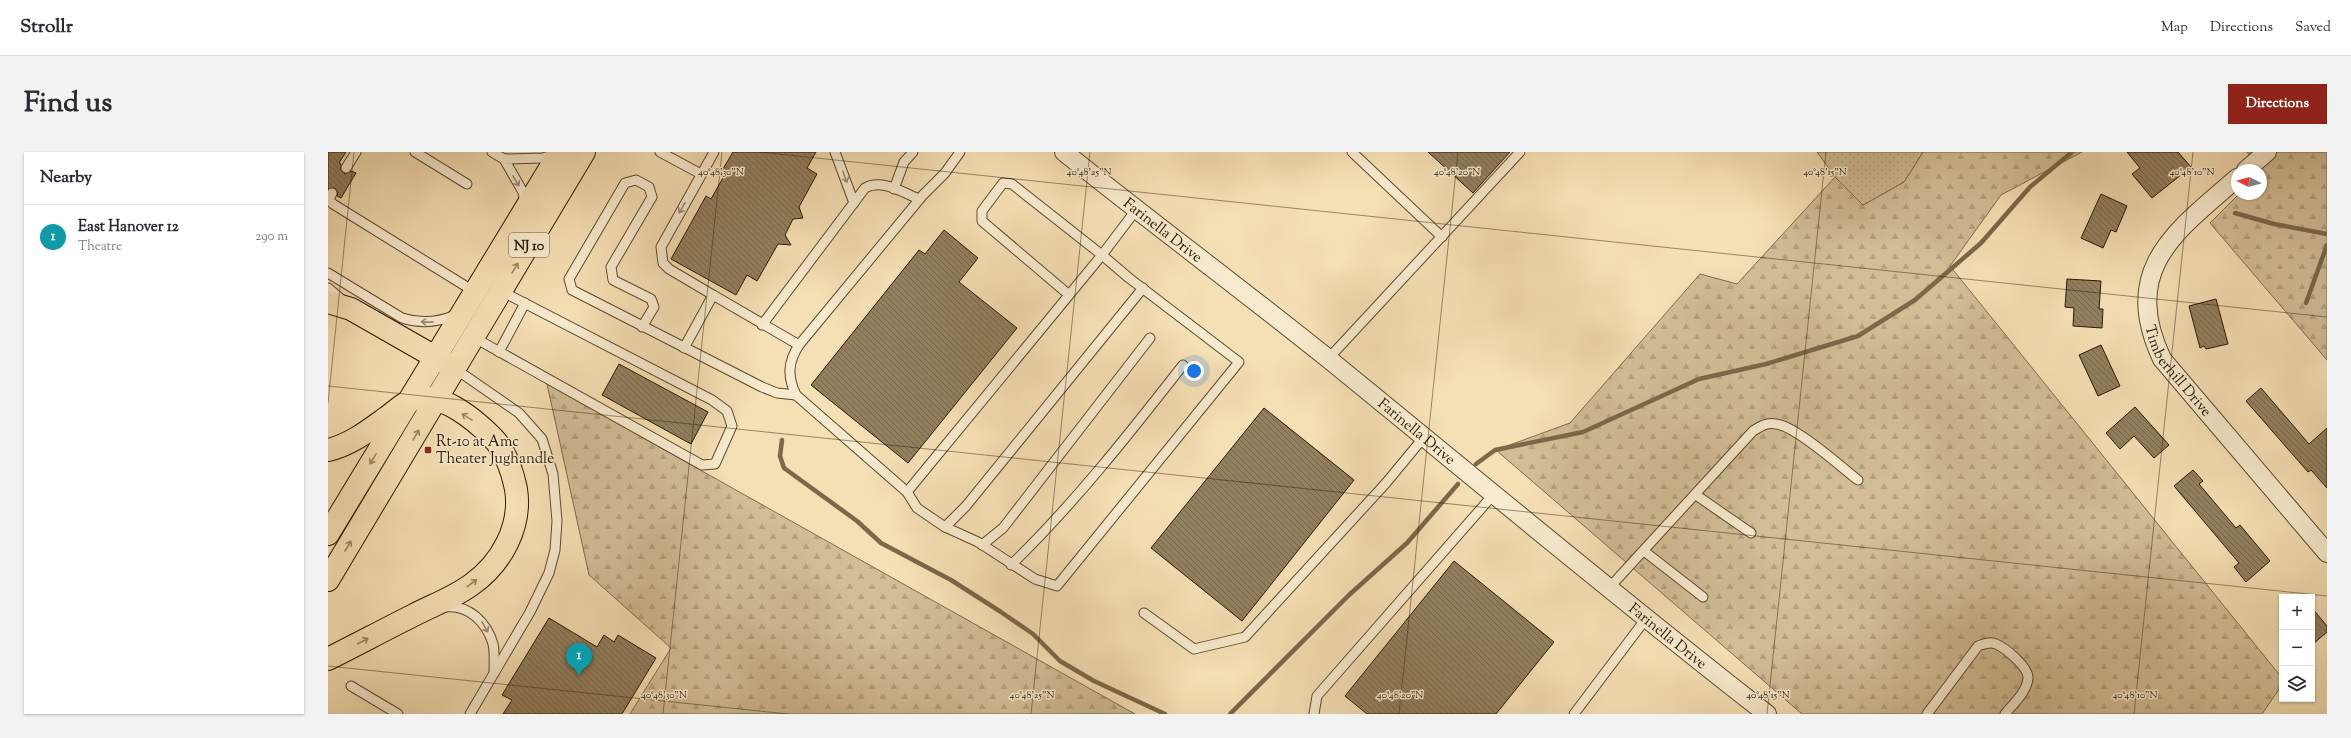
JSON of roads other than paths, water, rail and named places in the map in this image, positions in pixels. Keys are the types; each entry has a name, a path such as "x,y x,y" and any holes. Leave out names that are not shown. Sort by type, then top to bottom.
{"main road":[{"name":"NJ 10","path":"331,526 408,402 445,363 473,337 584,152"},
{"name":"NJ 10","path":"328,580 437,400 445,363 464,311 559,153"},
{"path":"328,302 351,309 445,363"},
{"path":"328,450 353,441 408,402 418,398 437,400 471,419 495,440 507,458 513,475 517,494 513,531 505,548 491,568 470,586 328,659"}],"street":[{"name":"Farinella Drive","path":"1064,152 1136,210 1328,359 1609,588 1645,620 1767,714"},
{"path":"2253,164 2267,152"},
{"name":"Timberhill Drive","path":"2231,183 2184,224 2169,240 2158,259 2150,279 2147,301 2151,333 2162,359 2327,553"}],"lane":[{"path":"346,168 356,152"},
{"path":"416,152 467,184"},
{"path":"492,152 504,159 523,192 526,208"},
{"path":"660,152 701,174"},
{"path":"714,152 665,237 661,255 663,263 669,269 762,325 799,345"},
{"path":"835,152 854,202"},
{"path":"894,189 904,162 914,152"},
{"path":"796,395 789,374 793,354 799,345 919,200 946,173 960,152"},
{"path":"1352,152 1442,237"},
{"path":"1328,359 1520,152"},
{"path":"504,159 544,158 559,153"},
{"path":"642,327 654,307 651,299 613,280 611,267 652,197 650,187 636,180 625,183 569,279 572,290 642,327 770,390 796,395 907,492 917,508 945,527 982,545 1035,579 1057,586 1239,362 1012,184 1003,183 982,211 982,221 1068,294"},
{"path":"762,325 854,202 870,185 882,185 919,200"},
{"path":"332,193 329,200 332,204 476,292"},
{"path":"907,492 1068,294 1102,255 1136,210"},
{"path":"328,273 402,318 411,321 428,323 442,321 464,311"},
{"path":"328,288 351,309"},
{"path":"945,527 966,506 1143,288"},
{"path":"473,337 702,465 715,464 732,426 727,411 712,400 501,290"},
{"path":"684,348 713,295"},
{"path":"499,352 525,303"},
{"path":"982,545 1004,528 1150,338"},
{"path":"445,363 519,413 542,439 553,474 557,521 555,550 549,574 494,674 470,714"},
{"path":"1011,565 1034,543 1134,428 1183,365"},
{"path":"1609,588 1696,495 1753,431 1765,424 1777,424 1798,434 1858,480"},
{"path":"1144,613 1194,649 1245,637 1386,483 1424,437"},
{"path":"1314,714 1317,696 1493,495"},
{"path":"1696,495 1751,533"},
{"path":"1644,551 1703,597"},
{"path":"426,609 453,606 472,612 484,624 493,645 494,674"},
{"path":"1574,714 1645,620"},
{"path":"1927,714 1978,646 1987,643 1996,644 2026,667 2028,678 2024,690 2005,714"},
{"path":"351,686 398,714"}],"waterway":[{"path":"1476,464 1495,450 1583,432 1699,379 1766,364 1858,336 1915,300 1981,243 2030,187 2072,152"},
{"path":"2235,213 2274,224 2327,234"},
{"path":"2306,303 2327,245"},
{"path":"782,440 780,456 784,468 857,521 881,543 951,580 1001,612 1033,634 1060,661 1094,681 1165,714"},
{"path":"1230,714 1349,595 1407,543 1458,484"}],"place":[{"name":"Rt-10 at Amc Theater Jughandle","path":"428,450"},
{"name":"East Hanover 12","path":"579,676"}]}
